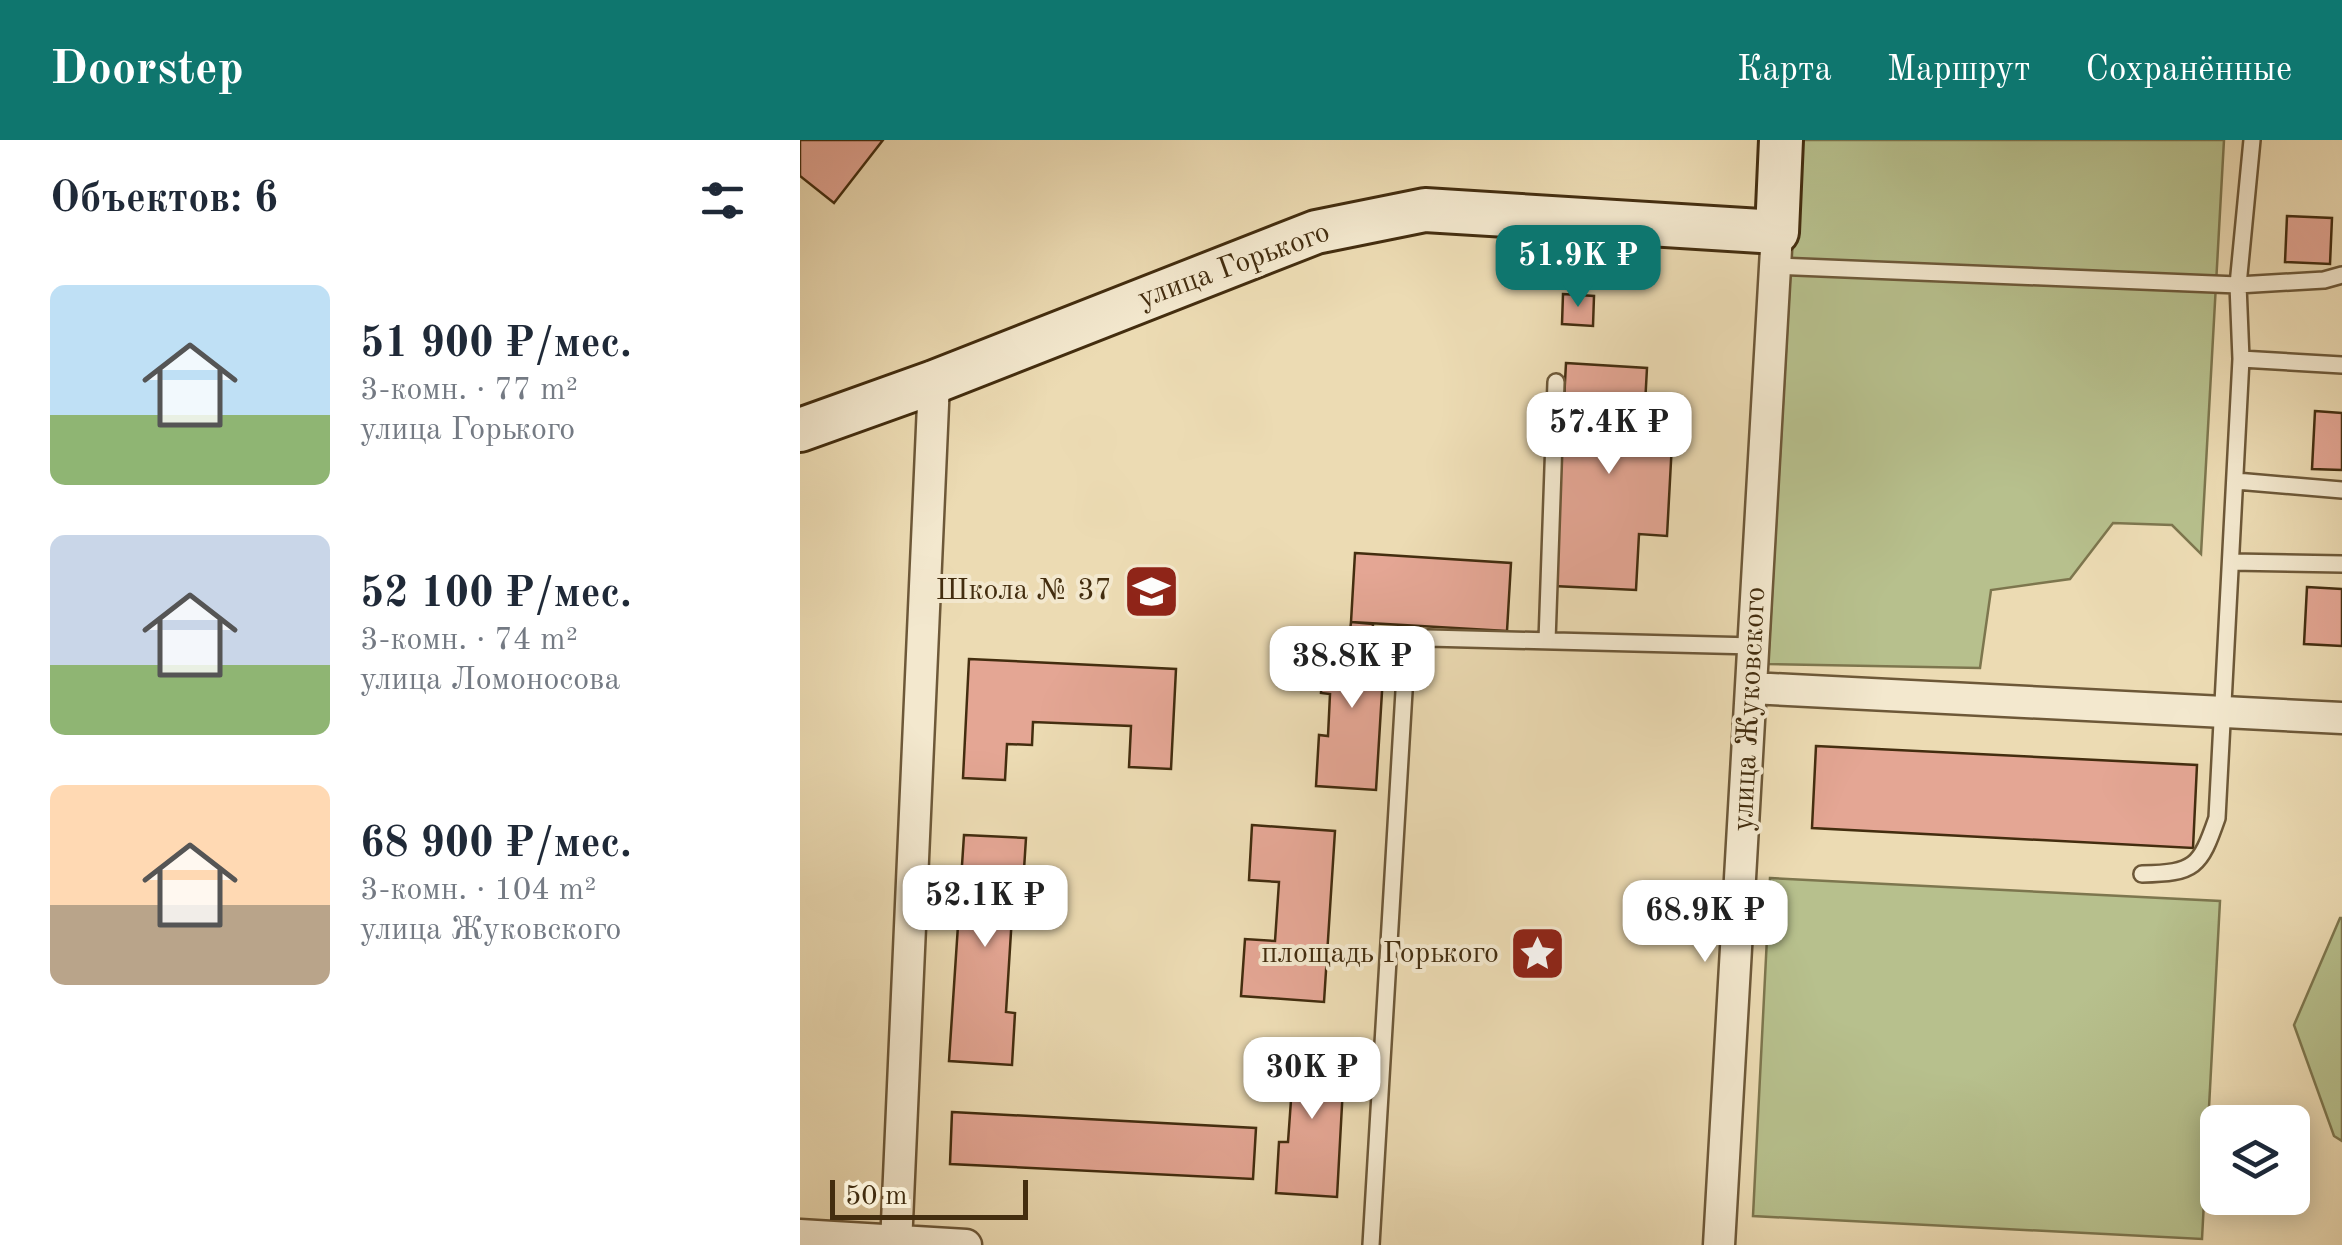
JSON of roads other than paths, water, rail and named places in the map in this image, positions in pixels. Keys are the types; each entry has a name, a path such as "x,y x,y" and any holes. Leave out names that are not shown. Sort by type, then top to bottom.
{"main road":[{"path":"1776,249 1781,140"},
{"name":"улица Горького","path":"800,430 934,382 1316,232 1425,210 1776,249"}],"street":[{"name":"улица Жуковского","path":"1720,1245 1776,249"},
{"path":"896,1243 934,382"},
{"path":"1751,688 2342,718"},
{"path":"800,1235 966,1245"}],"lane":[{"path":"2142,874 2177,873 2192,868 2204,855 2217,818 2241,359 2238,284 2252,140"},
{"path":"1776,249 2238,284 2324,280 2342,275"},
{"path":"2241,359 2342,364"},
{"path":"1547,641 1556,382"},
{"path":"2236,481 2342,490"},
{"path":"2231,562 2342,564"},
{"path":"1371,1245 1406,658 1412,644 1428,638 1754,646"}],"place":[{"name":"Школа № 37","path":"1151,591"},
{"name":"площадь Горького","path":"1538,954"}]}
